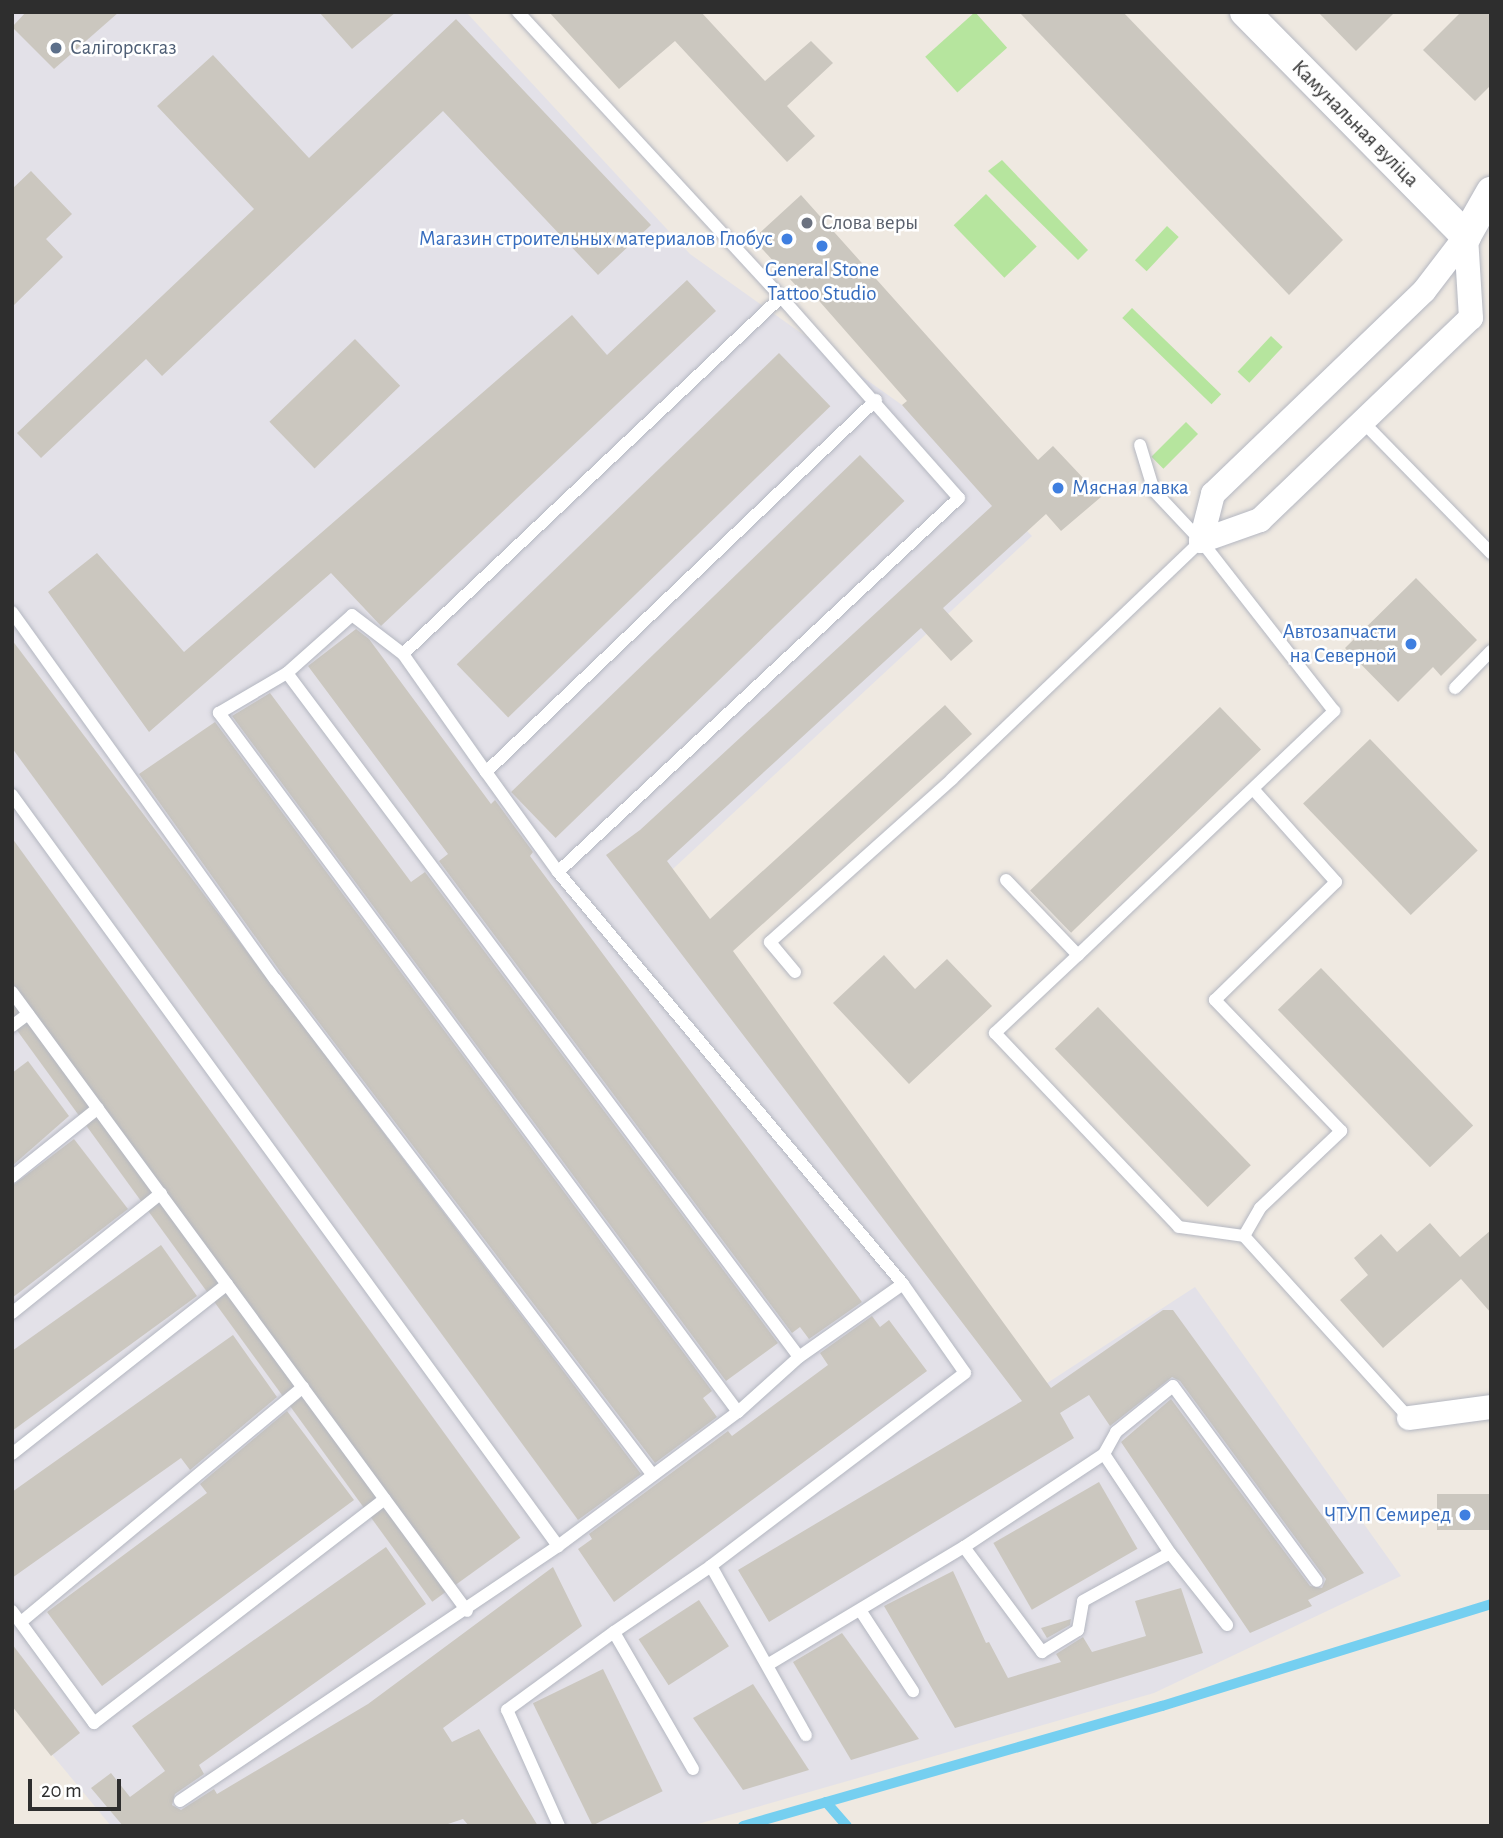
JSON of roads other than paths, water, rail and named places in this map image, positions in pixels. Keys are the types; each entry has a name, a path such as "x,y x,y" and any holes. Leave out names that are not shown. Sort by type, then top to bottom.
{"street":[{"name":"Камунальная вуліца","path":"1245,12 1466,236"},
{"path":"1201,541 1213,494 1424,291 1466,236 1491,192"},
{"path":"1201,541 1260,520 1471,318 1466,236"},
{"path":"1409,1418 1491,1406"}],"lane":[{"path":"518,12 876,400 960,498 558,872"},
{"path":"403,653 781,297"},
{"path":"485,772 876,400"},
{"path":"1364,423 1491,553"},
{"path":"1140,446 1154,491 1201,541 1334,711 1254,790 995,1033 1179,1227 1244,1236 1409,1418"},
{"path":"795,972 770,942 953,779 1201,541"},
{"path":"12,612 275,979 652,1474"},
{"path":"559,1826 507,1710 711,1566 965,1373 902,1284 558,872 403,653 352,615 287,673 219,713 738,1412"},
{"path":"1455,688 1491,652"},
{"path":"287,673 799,1357"},
{"path":"1244,1236 1260,1208 1341,1131 1215,1000 1336,881 1254,790"},
{"path":"12,795 558,1546"},
{"path":"1006,880 1078,956"},
{"path":"12,992 467,1611"},
{"path":"12,1026 28,1014"},
{"path":"12,1177 98,1108"},
{"path":"12,1313 161,1194"},
{"path":"12,1454 227,1284"},
{"path":"180,1801 467,1611 558,1546 738,1412 799,1357 902,1284"},
{"path":"769,1664 964,1547 1104,1454 1116,1432 1174,1386 1317,1581"},
{"path":"20,1622 303,1387"},
{"path":"1104,1454 1170,1553 1227,1625"},
{"path":"12,1611 93,1723 385,1499"},
{"path":"964,1547 1042,1652 1078,1630 1083,1601 1170,1553"},
{"path":"711,1566 769,1664 806,1735"},
{"path":"860,1610 913,1691"},
{"path":"614,1632 693,1769"}],"waterway":[{"path":"743,1826 1162,1706 1491,1604"},
{"path":"826,1802 847,1826"}],"place":[{"name":"Салігорскгаз","path":"56,48"},
{"name":"Слова веры","path":"807,223"},
{"name":"Магазин строительных материалов Глобус","path":"787,239"},
{"name":"General Stone Tattoo Studio","path":"822,246"},
{"name":"Мясная лавка","path":"1058,488"},
{"name":"Автозапчасти на Северной","path":"1411,644"},
{"name":"ЧТУП Семиред","path":"1465,1515"}]}
